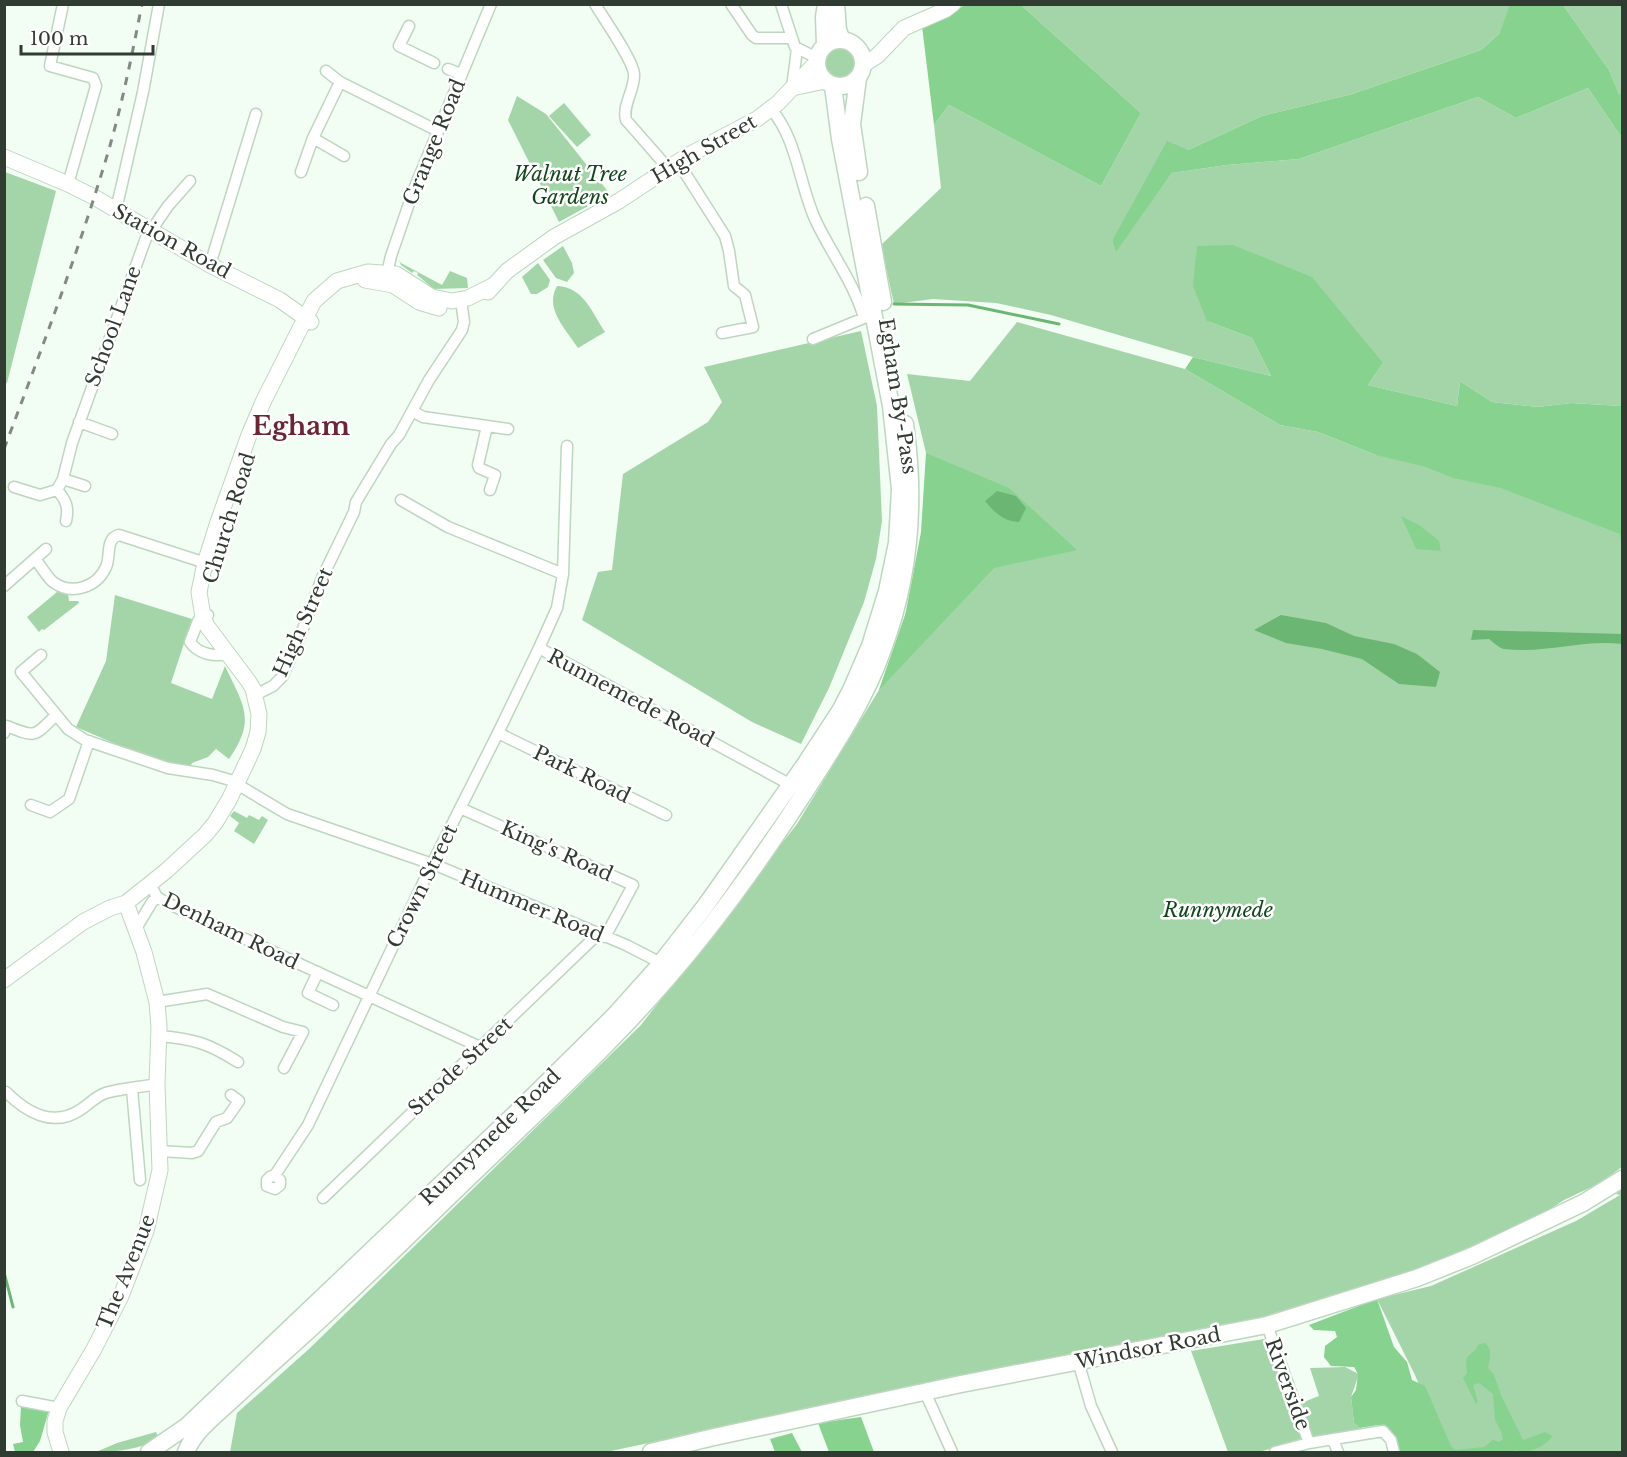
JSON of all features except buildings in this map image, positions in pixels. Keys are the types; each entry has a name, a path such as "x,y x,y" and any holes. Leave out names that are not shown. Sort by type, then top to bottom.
{"main road":[{"path":"826,4 820,74 829,83"},
{"path":"836,4 836,21 842,40"},
{"path":"792,88 829,83 848,85 860,65 883,49 904,28 945,10 953,4"},
{"path":"820,54 834,41 842,40 853,44 860,65"},
{"name":"High Street","path":"462,304 494,285 533,251 619,201 673,165 771,109 820,54"},
{"name":"Egham By-Pass","path":"800,800 849,723 875,670 897,604 910,525 911,478 901,398 853,134 852,117 860,65"},
{"name":"Egham By-Pass","path":"791,785 840,711 870,646 893,567 899,508 899,466 891,406 829,83"},
{"name":"Station Road","path":"4,157 66,183 210,265 311,315"},
{"name":"Church Road","path":"255,694 213,631 207,626 199,592 267,405 311,315 334,294 350,284 386,277 403,278 432,297 462,304"},
{"name":"High Street","path":"4,980 84,922 110,908 153,891 210,829 237,784 253,749 258,732 259,714 255,694"},
{"name":"Runnymede Road","path":"149,1452 187,1426 601,1030 661,963 706,905 791,785"},
{"name":"Runnymede Road","path":"186,1452 196,1435 218,1413 339,1303 579,1072 634,1015 703,936 800,800"},
{"path":"126,903 136,927 157,1002 158,1084"},
{"name":"The Avenue","path":"64,1451 55,1432 55,1421 59,1408 94,1349 121,1296 139,1251 157,1186 160,1151 158,1084"},
{"name":"Windsor Road","path":"651,1452 925,1392 1267,1325 1417,1278 1450,1265 1583,1203 1623,1179"}],"street":[{"path":"116,210 138,115 159,4"},
{"name":"Grange Road","path":"386,277 414,189 491,4"},
{"path":"595,4 633,71 633,87 625,114 626,120 673,165 725,236 734,286 745,295 753,327 722,333"},
{"path":"731,4 756,38 795,42 820,54"},
{"path":"782,4 795,42 792,88"},
{"path":"60,5 50,66 93,78 96,86 66,183"},
{"path":"409,26 399,46 434,63"},
{"path":"448,69 461,74"},
{"path":"326,70 340,82 438,131"},
{"path":"302,172 313,138 340,82"},
{"path":"771,109 782,123 789,138 805,194 822,236 848,269 864,318 813,339"},
{"path":"210,265 256,114"},
{"path":"313,138 344,156"},
{"name":"School Lane","path":"57,490 63,479 66,459 129,280 150,231 190,181"},
{"name":"High Street","path":"255,694 273,686 282,677 322,578 354,512 356,502 429,380 462,330 464,322 462,304"},
{"path":"412,411 423,417 508,429"},
{"path":"79,422 112,434"},
{"path":"487,426 478,465 479,468 495,475 490,490"},
{"name":"Runnemede Road","path":"567,446 563,574 557,608 538,648 791,785"},
{"path":"63,479 85,486"},
{"path":"14,487 40,495 57,490 68,509 66,521"},
{"path":"401,500 448,527 563,574"},
{"path":"35,560 53,582 67,588 80,589 101,576 107,565 111,540 114,536 119,535 209,564"},
{"path":"4,586 46,549"},
{"path":"205,616 198,621 190,642 194,648 217,657 228,654"},
{"name":"Crown Street","path":"275,1176 308,1125 538,648"},
{"name":"Hummer Road","path":"41,655 21,672 74,734 168,768 230,780 287,814 432,864 602,935 661,963"},
{"path":"4,733 7,726 29,735 35,734 56,715"},
{"name":"Park Road","path":"498,733 666,815"},
{"path":"31,805 50,812 69,799 89,741"},
{"name":"King's Road","path":"460,808 633,885 602,935"},
{"path":"136,927 152,902 153,891"},
{"name":"Denham Road","path":"153,891 318,972 480,1047"},
{"name":"Strode Street","path":"323,1198 480,1047 602,935"},
{"name":"Denham Road","path":"318,972 308,993 333,1005"},
{"path":"157,1002 207,994 283,1028 303,1032 284,1068"},
{"path":"159,1036 187,1039 214,1047 238,1062"},
{"path":"6,1092 20,1105 39,1116 54,1118 73,1114 104,1093 158,1084"},
{"path":"132,1089 140,1180"},
{"path":"160,1151 192,1153 198,1151 216,1122 227,1118 239,1101 231,1095"},
{"name":"Riverside","path":"1267,1325 1309,1443"},
{"path":"1078,1361 1091,1406 1112,1452"},
{"path":"925,1392 952,1452"},
{"path":"22,1401 59,1408"},
{"name":"Riverside","path":"1275,1452 1309,1443 1383,1431 1391,1440 1394,1452"},
{"path":"1334,1440 1338,1452"}],"green space":[{"path":"1021,5 1511,5 1499,34 1481,50 1352,94 1262,116 1188,150 1112,241 1116,251 1172,173 1227,165 1299,159 1478,97 1516,118 1588,88 1622,138 1622,406 1571,403 1538,407 1492,402 1460,381 1457,406 1368,385 1383,363 1207,321 1252,338 1271,376 1193,357 1051,315 996,303 933,299 894,304 881,245 941,188 934,125 949,105 1101,186 1141,113"},
{"path":"1563,5 1622,5 1622,92 1619,94 1609,70"},
{"path":"840,47 851,52 856,63 851,74 840,79 829,74 824,63 829,52"},
{"name":"Walnut Tree Gardens","path":"517,96 546,114 610,194 559,222 508,120"},
{"path":"564,103 591,135 577,147 549,116"},
{"path":"5,172 56,191 7,383 4,382"},
{"path":"563,246 572,263 574,273 567,282 556,278 543,260"},
{"path":"399,260 442,285 450,271 467,278 468,288 434,289 417,275 418,273 414,271 412,273 401,265"},
{"path":"538,263 550,280 548,287 537,294 531,294 522,277"},
{"path":"557,286 566,287 581,296 605,332 578,348 555,311 553,303"},
{"name":"Runnymede","path":"1017,322 1185,369 1280,425 1318,432 1376,455 1622,409 1622,1167 1598,1184 1564,1200 1525,1226 1402,1276 1241,1325 920,1386 606,1452 230,1452 237,1413 309,1349 641,1025 797,824 879,690 936,525 926,453 907,374 970,381"},
{"path":"861,331 877,406 882,521 876,559 864,602 829,688 801,744 752,722 582,620 598,572 612,570 623,474 708,422 722,402 704,367"},
{"path":"57,592 68,594 69,601 79,603 39,632 27,617"},
{"path":"115,595 192,619 171,683 212,699 225,666 242,702 245,722 238,745 229,759 216,749 208,757 192,763 190,768 151,759 76,727 106,661"},
{"path":"234,811 247,818 249,815 259,820 262,816 268,820 254,844 234,831 239,823 230,816"},
{"path":"1622,1189 1622,1452 1447,1452 1415,1375 1377,1299 1431,1286 1576,1221 1620,1195 1616,1194"},
{"path":"1270,1338 1296,1405 1319,1396 1310,1368 1345,1367 1359,1374 1351,1397 1354,1423 1360,1428 1333,1440 1259,1452 1228,1452 1191,1351"},
{"path":"156,1432 159,1439 136,1448 96,1452 117,1443"}],"shaded area":[{"path":"964,5 1021,5 1141,113 1101,186 949,105 934,125 922,26 954,13"},
{"path":"1510,5 1563,5 1609,70 1619,94 1622,92 1622,138 1588,88 1516,118 1478,97 1299,159 1227,165 1172,173 1116,252 1112,241 1167,141 1188,150 1262,116 1352,94 1481,50 1499,34"},
{"path":"1233,245 1312,277 1383,363 1368,385 1457,406 1460,381 1492,402 1538,407 1571,403 1622,406 1622,547 1620,534 1501,488 1453,478 1426,467 1376,455 1318,432 1280,425 1185,369 1193,357 1271,376 1252,338 1207,321 1193,286 1197,246"},
{"path":"926,453 1009,488 1077,550 994,568 879,690 905,616 921,532"},
{"path":"997,491 1016,496 1026,508 1019,522 1000,516 985,501"},
{"path":"1401,516 1419,525 1439,541 1441,551 1416,549"},
{"path":"1281,615 1326,623 1354,636 1394,644 1417,654 1440,672 1436,687 1399,684 1362,659 1286,643 1254,630"},
{"path":"1473,630 1622,634 1622,644 1593,643 1534,650 1504,649 1489,639 1471,640"},
{"path":"1377,1299 1394,1347 1407,1362 1412,1380 1425,1386 1451,1446 1455,1450 1484,1447 1493,1440 1499,1442 1503,1439 1495,1420 1493,1394 1479,1383 1473,1385 1478,1402 1476,1404 1463,1378 1467,1373 1467,1358 1479,1344 1485,1343 1490,1351 1488,1368 1494,1375 1523,1440 1545,1432 1553,1436 1540,1447 1525,1451 1397,1452 1387,1428 1378,1425 1360,1428 1354,1423 1351,1397 1356,1390 1358,1374 1354,1367 1331,1366 1324,1357 1325,1346 1337,1337 1335,1331 1314,1330 1309,1325"},
{"path":"21,1406 49,1410 40,1441 33,1452 15,1452 13,1444 23,1442 20,1425"},
{"path":"861,1417 874,1452 829,1452 818,1423"},
{"path":"792,1433 802,1452 775,1452 770,1439"}],"waterway":[{"path":"894,304 968,305 1059,324"},
{"path":"4,1272 13,1307"}],"railway":[{"path":"4,449 68,275 103,169 120,108 142,4"}],"district":[{"name":"Egham","path":"301,426"}]}
